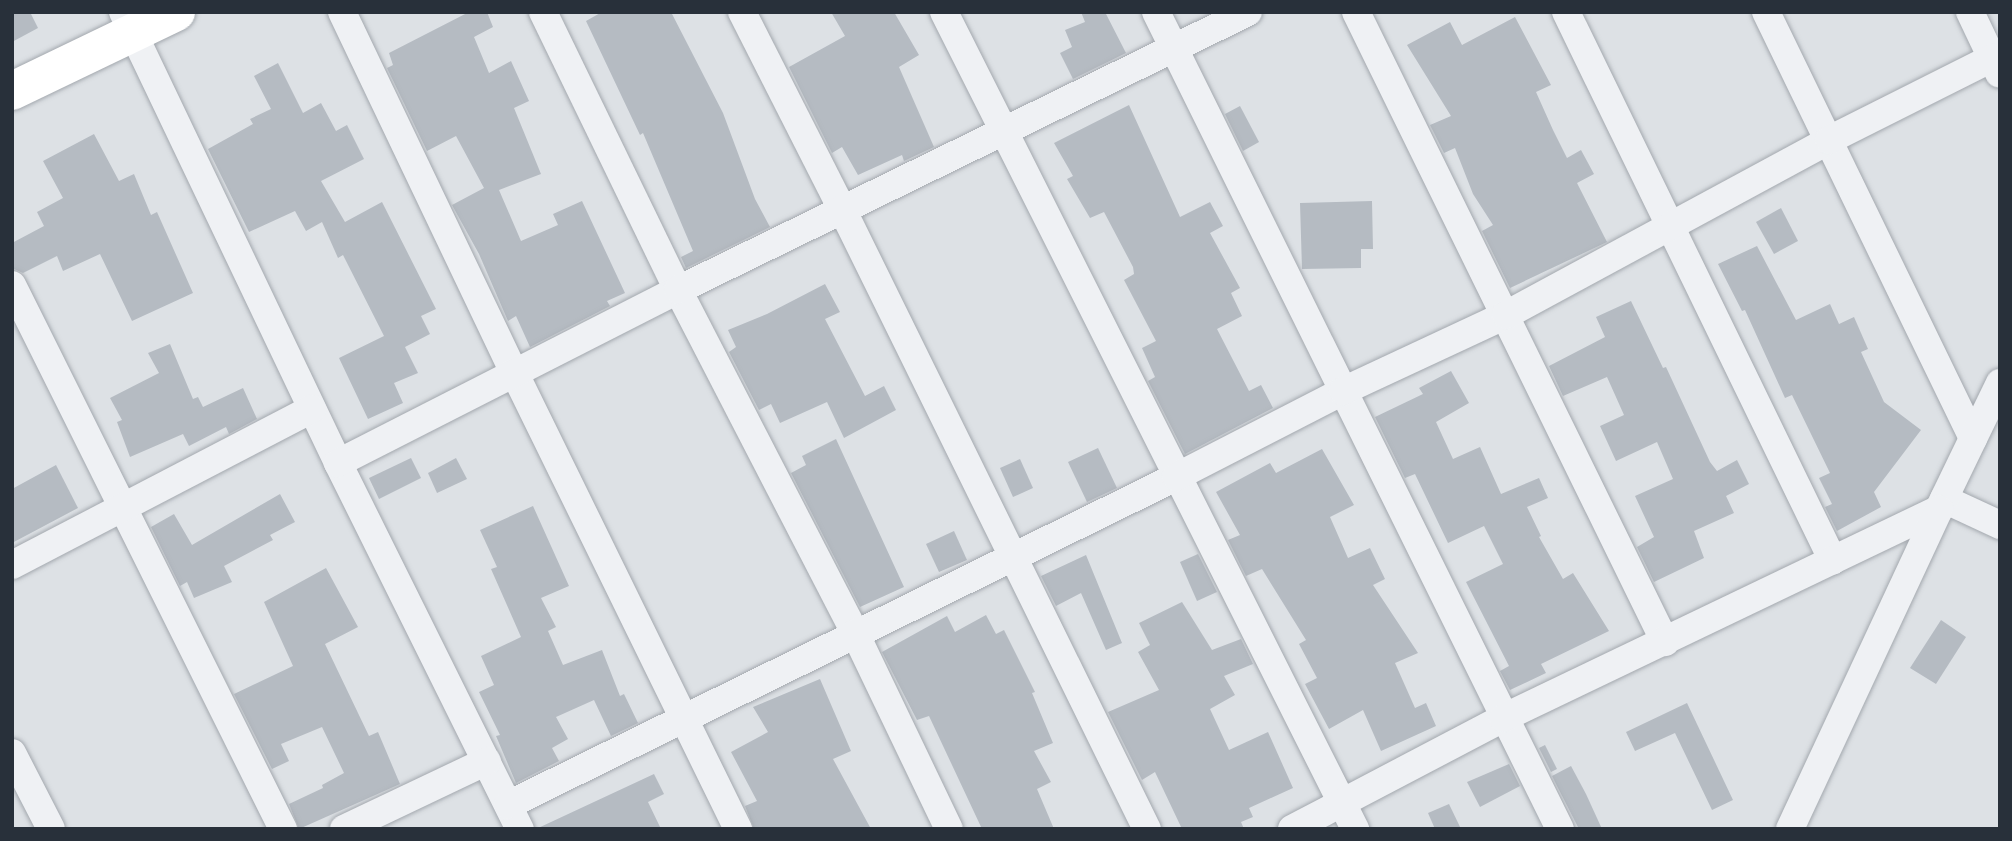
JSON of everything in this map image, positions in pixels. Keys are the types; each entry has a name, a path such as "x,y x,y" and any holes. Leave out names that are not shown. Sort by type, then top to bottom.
{"main road":[{"path":"12,91 128,22 176,12"}],"street":[{"path":"342,12 515,374 738,829"},
{"path":"543,12 678,290 855,633 949,829"},
{"path":"742,12 842,209 1147,829"},
{"path":"944,12 1355,829"},
{"path":"1156,12 1560,829"},
{"path":"338,463 678,290 1248,12"},
{"path":"1356,12 1665,642"},
{"path":"1566,12 1833,561"},
{"path":"1766,12 1973,438"},
{"path":"128,22 338,463 514,817 684,719 1176,477 1343,391 1506,315 1829,140 1996,65 1970,12"},
{"path":"12,285 283,829"},
{"path":"1790,829 2000,383"},
{"path":"12,565 125,509 312,409"},
{"path":"1292,829 1503,718 1833,561 1942,504 2000,525"},
{"path":"12,753 51,829"},
{"path":"344,829 486,761"}],"building":[{"path":"12,12 30,12 38,28 12,42"},
{"path":"469,12 487,12 493,27 474,37 489,73 511,61 529,101 514,108 541,174 499,190 521,241 558,225 553,214 582,201 625,293 607,301 610,306 530,347 516,316 508,321 479,254 452,205 484,188 456,136 427,151 387,68 393,65 389,53"},
{"path":"602,12 671,12 723,113 755,199 770,227 686,268 681,257 693,251 643,133 640,135 586,21"},
{"path":"831,12 894,12 919,55 899,67 934,147 904,161 902,155 858,175 842,147 832,153 789,67 845,36"},
{"path":"1081,12 1105,12 1126,53 1073,79 1060,53 1072,47 1065,30 1085,22"},
{"path":"1515,17 1551,85 1536,92 1567,158 1581,150 1594,174 1577,183 1607,242 1510,288 1482,231 1493,225 1473,194 1455,148 1444,153 1430,125 1451,116 1407,45 1450,22 1462,45"},
{"path":"278,63 303,113 321,103 336,131 347,125 364,159 321,181 345,222 382,202 436,309 421,316 430,334 405,347 418,373 394,383 403,403 368,419 339,358 384,336 343,255 338,258 322,222 306,231 295,211 249,232 208,149 253,124 250,119 271,109 254,76"},
{"path":"1129,105 1180,217 1210,202 1223,226 1210,233 1240,288 1231,293 1242,316 1217,329 1249,391 1261,385 1273,408 1185,454 1148,381 1155,377 1142,348 1156,341 1124,280 1134,274 1133,267 1104,212 1090,218 1067,179 1073,176 1054,143"},
{"path":"1240,106 1259,142 1243,151 1225,114"},
{"path":"94,134 119,181 134,174 151,215 157,212 193,293 132,321 100,254 63,271 57,256 23,273 12,268 12,243 44,226 37,212 63,198 43,161"},
{"path":"1372,201 1373,249 1361,249 1361,268 1302,269 1300,203"},
{"path":"1781,208 1798,241 1774,254 1756,222"},
{"path":"1757,246 1796,320 1830,304 1839,324 1854,317 1868,349 1861,352 1884,402 1921,430 1874,492 1881,507 1837,531 1825,507 1832,504 1819,478 1830,473 1792,395 1785,398 1745,310 1742,311 1718,264"},
{"path":"825,284 840,312 825,319 865,396 884,386 896,410 844,438 827,402 780,423 771,404 759,410 729,352 736,347 728,330 767,314"},
{"path":"1631,301 1663,368 1666,367 1710,462 1717,471 1737,460 1749,484 1726,496 1734,513 1694,531 1704,558 1654,582 1637,547 1654,537 1635,496 1673,479 1657,442 1616,461 1600,426 1624,415 1607,377 1563,396 1549,366 1605,337 1596,317"},
{"path":"170,344 193,399 198,397 203,407 243,388 257,419 229,434 226,427 189,446 183,434 130,457 117,422 122,420 110,398 159,373 148,353"},
{"path":"1451,371 1469,403 1436,422 1453,459 1480,447 1501,494 1539,478 1548,498 1527,507 1541,536 1539,537 1563,579 1573,573 1609,631 1541,664 1546,673 1510,690 1500,671 1509,666 1466,582 1503,564 1484,526 1448,543 1415,474 1405,478 1375,417 1423,394 1419,388"},
{"path":"836,439 904,587 860,607 791,473 806,465 802,456"},
{"path":"1098,448 1117,488 1087,502 1068,462"},
{"path":"1322,449 1354,505 1330,517 1348,558 1370,548 1385,579 1373,585 1418,653 1395,663 1415,708 1426,703 1436,726 1381,751 1363,710 1329,729 1305,684 1317,678 1299,644 1306,640 1262,569 1246,576 1228,540 1240,535 1216,492 1270,463 1276,473"},
{"path":"411,458 421,478 379,499 369,478"},
{"path":"456,458 467,479 437,493 428,473"},
{"path":"1020,459 1033,488 1013,497 1000,468"},
{"path":"56,465 78,508 12,543 12,489"},
{"path":"280,494 295,522 270,535 273,540 224,566 232,582 194,598 187,582 180,586 151,527 174,514 192,545"},
{"path":"533,506 569,586 541,598 556,627 548,631 563,665 602,650 620,696 624,694 638,723 611,736 594,700 556,717 568,739 552,748 559,761 516,783 496,736 500,735 479,692 494,685 481,656 521,637 491,569 497,567 480,530"},
{"path":"954,531 967,560 939,572 926,544"},
{"path":"1198,554 1217,592 1197,601 1180,562"},
{"path":"1086,555 1122,643 1106,650 1081,593 1056,606 1041,576"},
{"path":"326,568 358,627 325,644 369,736 378,732 400,784 299,829 289,804 323,788 322,785 344,773 322,727 281,744 289,761 272,769 234,694 293,666 264,602"},
{"path":"1182,602 1212,650 1241,639 1253,664 1224,676 1235,695 1210,709 1229,750 1268,732 1293,788 1249,808 1253,817 1241,822 1244,829 1182,829 1155,772 1142,780 1108,712 1159,690 1138,652 1150,645 1139,623"},
{"path":"986,615 996,634 1004,630 1035,692 1032,693 1053,743 1034,751 1051,782 1037,789 1054,829 982,829 929,716 917,720 882,652 947,616 955,632"},
{"path":"1941,620 1966,637 1936,684 1910,668"},
{"path":"820,679 851,751 833,759 871,829 754,829 745,806 757,801 731,752 768,732 753,707"},
{"path":"1687,703 1733,800 1712,810 1675,733 1635,751 1626,732"},
{"path":"1545,745 1557,769 1551,772 1539,748"},
{"path":"1509,764 1520,786 1480,807 1467,782"},
{"path":"1571,766 1602,829 1579,829 1552,776"},
{"path":"654,774 664,794 648,802 661,829 536,829"},
{"path":"1449,804 1461,829 1435,829 1428,813"}]}
